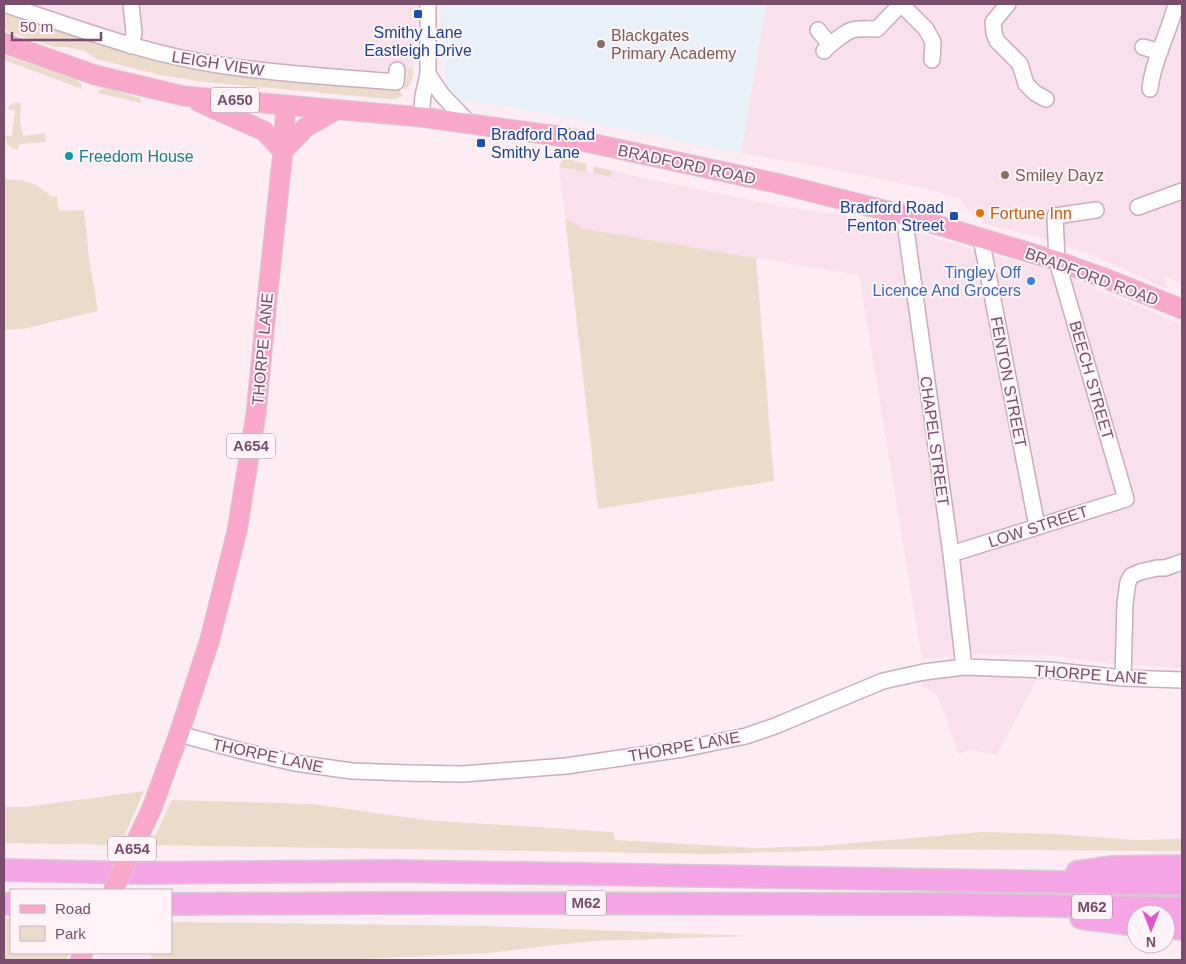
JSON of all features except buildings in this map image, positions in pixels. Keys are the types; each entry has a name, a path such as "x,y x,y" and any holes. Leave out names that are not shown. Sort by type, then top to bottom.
{"highway":[{"name":"M62","path":"1020,882 1113,867 1182,866"},
{"name":"M62","path":"4,870 140,873 395,871 1182,884"},
{"name":"M62","path":"172,904 393,902 936,904 1182,908"},
{"name":"M62","path":"1001,906 1126,924"}],"main road":[{"name":"BRADFORD ROAD","path":"4,43 95,75 184,96 421,117 558,136 776,184 904,215 1057,261 1182,309"},
{"path":"184,96 264,131 283,151 306,127 336,110"},
{"name":"THORPE LANE","path":"113,889 152,808 179,734 210,639 236,531 256,414 286,105"}],"street":[{"name":"LEIGH VIEW","path":"4,4 131,46 218,65 305,75 396,82 397,70"},
{"path":"131,4 134,33 131,46"},
{"path":"421,117 428,74 428,4"},
{"path":"818,30 827,48 847,31 856,28 877,28 901,4 926,29 933,42 932,60"},
{"path":"1008,4 993,22 994,34 997,41 1020,64 1026,84 1035,93 1046,99"},
{"path":"1150,89 1151,77 1160,52 1177,23 1176,4"},
{"path":"1143,47 1160,52"},
{"path":"428,74 442,96 470,124"},
{"path":"1138,206 1182,191"},
{"name":"BEECH STREET","path":"1096,210 1055,216 1057,261 1126,499"},
{"name":"CHAPEL STREET","path":"904,215 964,667"},
{"name":"FENTON STREET","path":"981,238 1037,526"},
{"name":"LOW STREET","path":"950,554 1126,499"},
{"path":"1123,678 1125,603 1128,582 1125,574 1131,576 1182,562"},
{"name":"THORPE LANE","path":"179,734 295,764 352,771 463,774 566,766 683,749 746,736 775,726 883,681 924,672 964,667 1049,670 1123,678 1182,680"}],"shaded area":[{"path":"4,4 418,4 413,69 408,69 407,80 399,87 215,70"},
{"name":"Blackgates Primary Academy","path":"440,4 766,4 741,153 512,107 457,98 446,84"},
{"path":"766,4 1182,4 1182,283 1163,276 1169,290 1094,256 1045,239 982,223 983,219 973,216 960,199 931,190 832,169 741,153"},
{"path":"559,167 611,176 612,171 783,207 837,214 918,233 1052,271 1182,324 1182,668 1113,664 1055,656 976,654 922,659 859,275 584,229 565,218"},
{"path":"949,673 1040,674 997,755 971,750 958,754 939,698 918,681"},
{"path":"101,954 151,954 151,960 98,960"}],"green space":[{"path":"4,10 92,41 397,87 403,96 396,99 388,99 205,82 160,75 97,59 84,51 66,47 54,47 4,30"},
{"path":"4,55 75,79 81,84 83,89 4,60"},
{"path":"408,69 413,69 413,75 411,83 405,90 401,85 407,80"},
{"path":"106,88 140,98 141,103 98,93"},
{"path":"14,103 21,103 20,122 23,136 45,133 46,142 20,144 17,150 7,143 5,136 12,136 15,110 8,109"},
{"path":"563,158 587,164 586,172 559,167"},
{"path":"594,166 612,171 611,177 593,173"},
{"path":"4,179 29,182 51,196 57,196 59,211 84,210 89,258 98,311 23,329 4,330"},
{"path":"565,218 584,229 756,258 774,481 598,509"},
{"path":"144,791 120,845 4,843 4,807 25,807"},
{"path":"172,800 312,804 425,820 613,832 615,840 757,848 819,846 983,832 1054,834 1136,840 1182,839 1182,851 871,849 712,854 151,845"},
{"path":"4,918 10,918 10,954 69,954 66,960 4,960"},
{"path":"172,922 485,926 752,936 593,941 487,953 343,960 151,960 151,954 172,954"}],"place":[{"name":"Smithy Lane Eastleigh Drive","path":"418,14"},
{"name":"Blackgates Primary Academy","path":"601,44"},
{"name":"Bradford Road Smithy Lane","path":"481,143"},
{"name":"Freedom House","path":"69,156"},
{"name":"Smiley Dayz","path":"1005,175"},
{"name":"Fortune Inn","path":"980,213"},
{"name":"Bradford Road Fenton Street","path":"954,216"},
{"name":"Tingley Off Licence And Grocers","path":"1031,281"}]}
